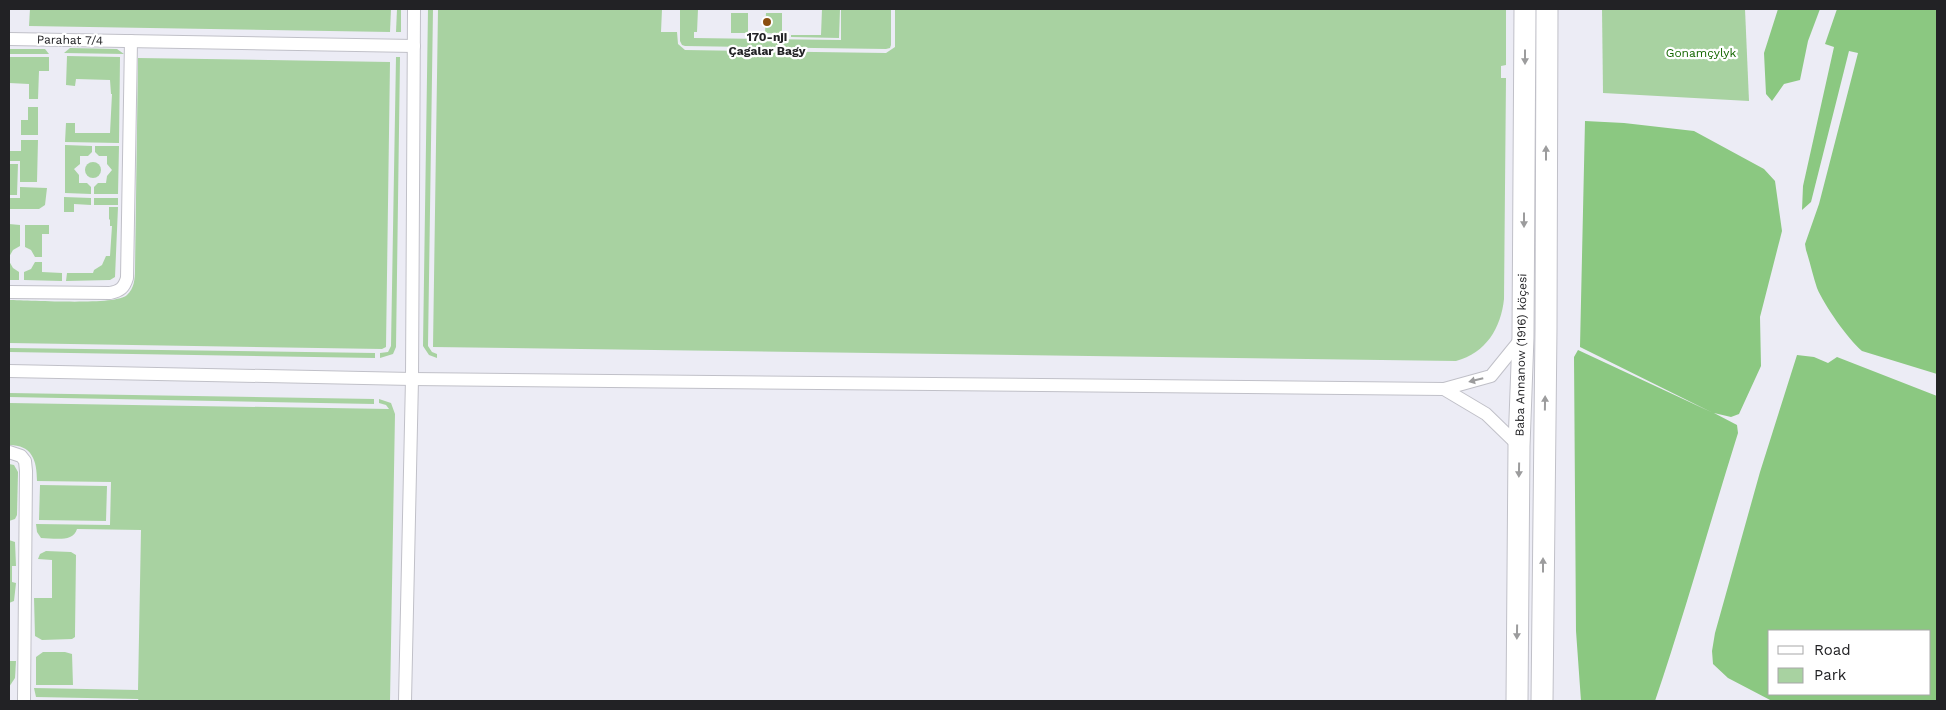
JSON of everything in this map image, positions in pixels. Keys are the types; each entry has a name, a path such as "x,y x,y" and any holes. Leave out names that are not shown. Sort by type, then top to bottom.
{"main road":[{"name":"Baba Annanow (1916) köçesi","path":"1517,701 1519,446 1523,337 1525,9"},
{"name":"Baba Annanow (1916) köçesi","path":"1542,701 1546,329 1546,9"}],"street":[{"path":"405,701 412,379 414,9"},
{"name":"Parahat 7/4","path":"9,39 414,46"},
{"path":"9,292 102,294 117,292 122,289 127,278 131,41"},
{"path":"9,371 412,379 1444,388 1491,376 1523,337"},
{"path":"1444,388 1486,414 1519,446"},
{"path":"9,452 22,456 25,461 26,471 24,701"}],"green space":[{"path":"30,9 391,9 390,32 29,26"},
{"path":"397,9 401,9 401,32 396,32"},
{"path":"428,9 433,9 428,346 432,352 437,354 437,358 429,355 423,346"},
{"path":"438,9 662,9 661,32 677,32 678,44 685,50 886,53 895,47 895,9 1506,9 1506,65 1501,66 1501,78 1506,78 1504,299 1502,310 1495,329 1484,346 1467,357 1456,361 433,347"},
{"path":"680,9 698,9 697,32 694,32 694,38 841,40 841,9 891,9 891,45 890,48 886,49 685,46 680,41"},
{"path":"822,9 840,9 839,38 791,37 791,35 821,35"},
{"name":"Gonamçylyk","path":"1602,9 1745,9 1749,101 1603,93"},
{"path":"1778,9 1820,9 1808,41 1800,80 1784,84 1772,101 1766,94 1764,53"},
{"path":"1837,9 1937,9 1937,374 1862,351 1856,346 1820,295 1806,250 1805,244 1819,204 1858,53 1849,51 1811,202 1802,210 1803,186 1834,47 1825,44"},
{"path":"731,13 748,13 748,33 731,33"},
{"path":"766,13 782,13 782,34 765,33"},
{"path":"70,48 117,49 124,54 64,53"},
{"path":"9,49 45,49 49,54 9,54"},
{"path":"67,56 120,57 119,143 65,142 66,123 75,123 75,133 110,133 112,94 110,80 76,79 75,86 66,85"},
{"path":"9,57 49,57 49,71 39,71 38,99 29,99 29,84 9,83"},
{"path":"396,57 400,57 396,347 393,354 380,358 380,353 388,352 391,346"},
{"path":"138,58 390,62 386,347 382,349 9,343 9,300 71,302 107,300 127,295 133,287 135,273"},
{"path":"28,107 38,107 38,135 21,135 21,120 28,120"},
{"path":"1585,121 1624,123 1694,131 1764,169 1775,181 1782,231 1760,317 1761,366 1739,414 1731,417 1714,413 1737,425 1738,433 1655,701 1581,701 1576,631 1574,357 1578,350 1711,412 1580,347"},
{"path":"21,140 38,140 37,182 20,182 20,161 9,161 9,151 21,151"},
{"path":"65,145 92,146 92,152 88,156 80,156 80,164 74,169 79,175 79,183 87,183 91,187 91,194 65,193"},
{"path":"95,146 119,146 118,194 94,194 94,187 98,183 106,183 107,176 112,170 107,164 107,156 99,156 95,152"},
{"path":"90,162 96,162 101,167 99,176 90,178 85,173 85,167"},
{"path":"9,164 18,164 17,195 9,195"},
{"path":"20,187 47,188 45,205 39,209 9,209 9,198 20,198"},
{"path":"64,197 91,198 91,205 74,204 74,212 64,212"},
{"path":"94,198 118,198 118,205 94,205"},
{"path":"109,207 118,207 115,277 110,280 66,281 67,273 93,273 94,270 102,265 106,256 110,256 112,226 110,226"},
{"path":"9,224 20,225 20,246 13,250 9,257"},
{"path":"25,225 49,225 49,234 42,234 42,257 35,257 31,250 25,247"},
{"path":"9,261 13,268 19,272 19,280 9,280"},
{"path":"35,262 42,262 42,272 62,273 62,281 24,280 24,272 31,269"},
{"path":"9,348 375,353 375,358 9,352"},
{"path":"1797,355 1814,357 1828,363 1837,357 1937,396 1937,701 1772,701 1728,678 1713,664 1712,651 1715,633 1760,472"},
{"path":"9,393 374,399 374,404 9,397"},
{"path":"379,399 391,403 395,414 390,701 139,701 138,699 36,697 34,688 138,690 141,530 77,529 75,533 67,538 41,538 37,532 36,524 110,525 111,482 37,481 36,467 32,455 23,448 9,445 9,403 389,409 386,405 379,403"},
{"path":"9,464 14,465 18,472 17,515 15,519 9,521"},
{"path":"40,485 107,486 106,521 39,520"},
{"path":"9,540 15,542 16,566 12,566 12,582 16,583 14,601 9,603"},
{"path":"46,551 71,552 76,555 75,637 72,639 42,640 35,636 34,598 52,598 52,560 38,559 40,554"},
{"path":"43,652 65,652 72,654 73,685 36,685 36,657"},
{"path":"9,661 16,661 15,678 9,687"}],"place":[{"name":"170-nji Çagalar Bagy","path":"767,22"}]}
